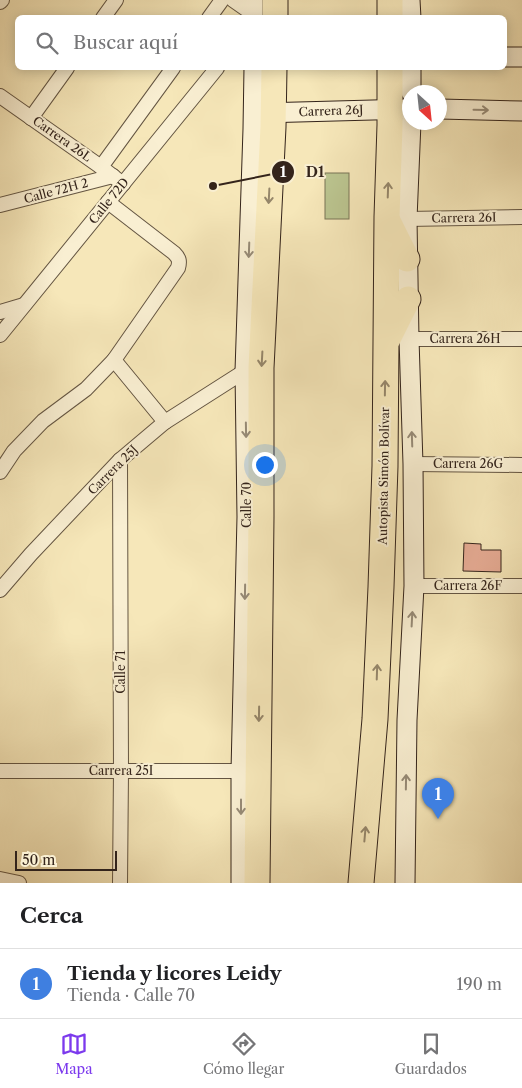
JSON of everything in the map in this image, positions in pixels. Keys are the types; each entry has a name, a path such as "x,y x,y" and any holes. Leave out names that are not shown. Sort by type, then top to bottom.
{"highway":[{"path":"259,12 275,0"},
{"path":"390,0 390,15"},
{"path":"257,883 254,517 261,368 263,113 274,70"},
{"name":"Autopista Simón Bolívar","path":"391,70 402,110"},
{"name":"Autopista Simón Bolívar","path":"361,883 375,719 384,475 397,341 397,218 402,130"},
{"path":"397,218 408,259"},
{"path":"397,341 408,299"}],"street":[{"path":"105,15 116,0"},
{"path":"211,15 222,0"},
{"path":"233,0 259,12"},
{"path":"410,0 411,15"},
{"path":"507,57 522,57"},
{"path":"31,118 66,70"},
{"path":"101,167 172,70"},
{"name":"Calle 72D","path":"0,335 108,202 118,180 215,70"},
{"name":"Calle 70","path":"241,883 241,771 254,517 245,371 263,113 254,70"},
{"path":"411,70 411,85"},
{"name":"Carrera 26L","path":"2,100 31,118 118,180"},
{"path":"447,109 522,111"},
{"name":"Carrera 26J","path":"263,113 402,114"},
{"name":"Calle 72H 2","path":"0,205 118,180"},
{"path":"0,472 14,451 43,421 86,389 114,360 178,268 179,258 174,253 108,202"},
{"name":"Carrera 26I","path":"397,218 522,217"},
{"path":"408,259 408,299"},
{"path":"0,312 24,305"},
{"name":"Carrera 26H","path":"397,341 522,338"},
{"path":"397,341 413,464 414,586 407,720 405,883"},
{"path":"114,360 165,422"},
{"name":"Carrera 25J","path":"0,590 31,554 120,460 165,422 245,371"},
{"name":"Calle 71","path":"120,460 120,883"},
{"name":"Carrera 26G","path":"413,464 522,465"},
{"name":"Carrera 26F","path":"414,586 522,586"},
{"name":"Carrera 25I","path":"0,771 241,771"},
{"path":"0,879 19,883"}],"green space":[{"path":"325,173 349,173 349,219 325,219"}],"building":[{"path":"464,543 481,544 481,550 501,550 501,572 463,571"}],"place":[{"name":"D1","path":"213,186"},
{"name":"Tienda y licores Leidy","path":"438,819"}]}
